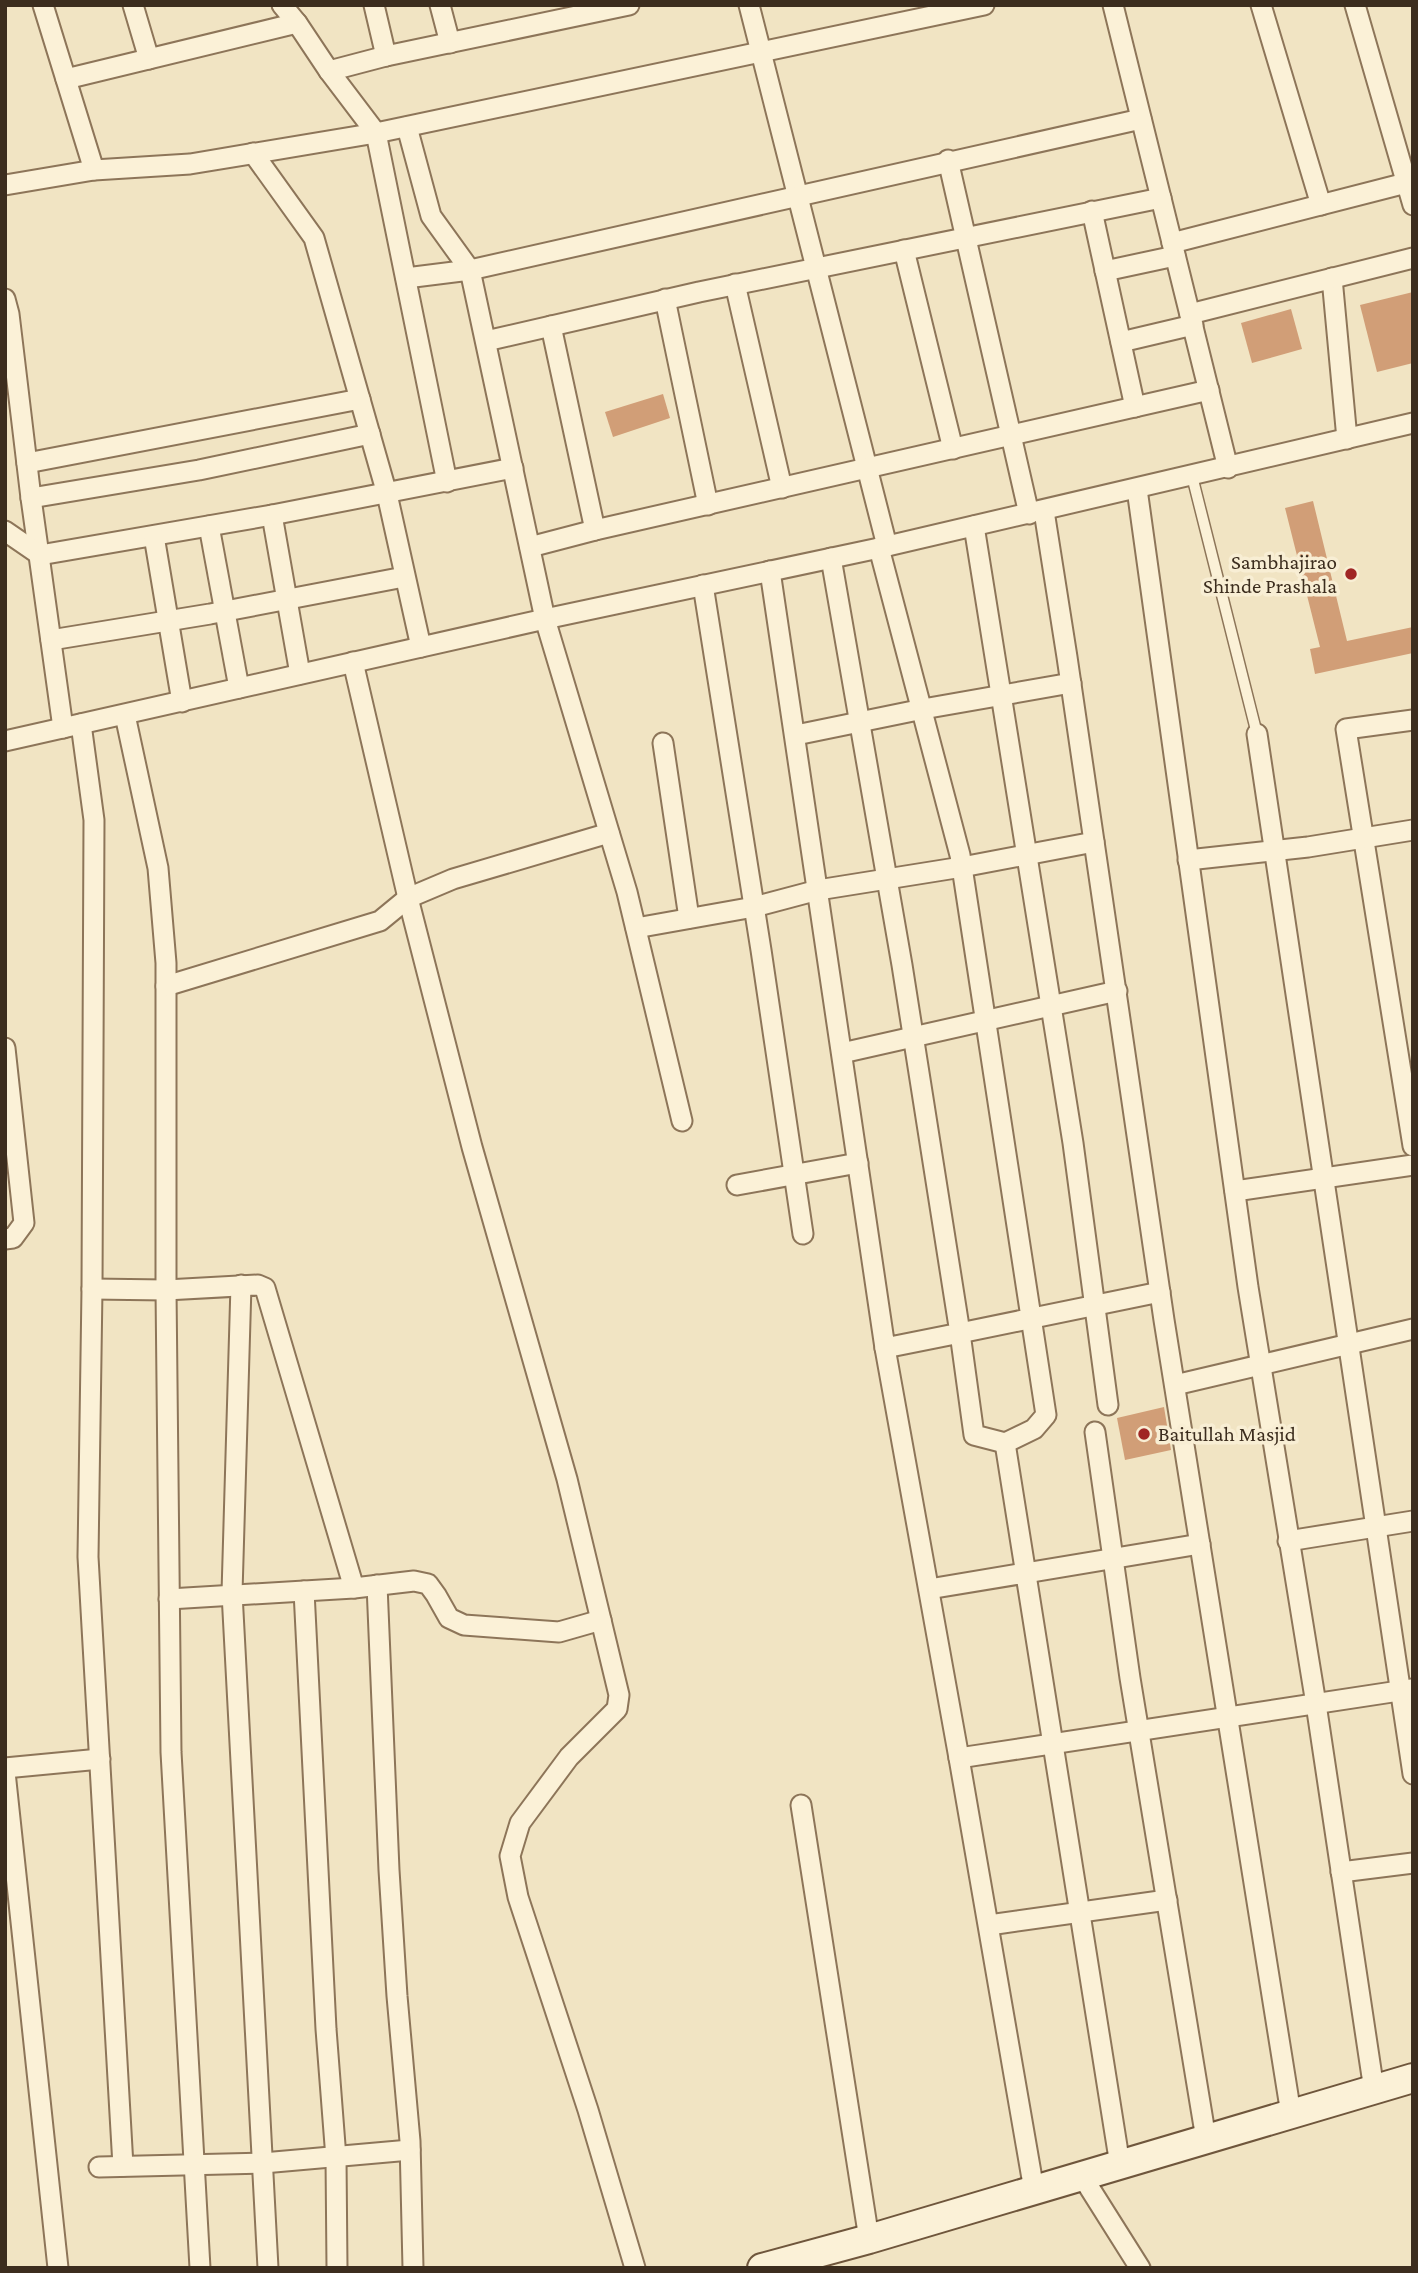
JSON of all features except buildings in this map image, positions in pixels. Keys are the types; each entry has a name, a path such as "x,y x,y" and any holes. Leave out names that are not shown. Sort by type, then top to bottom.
{"main road":[{"path":"762,2268 869,2239 1413,2078"}],"street":[{"path":"43,5 94,170"},
{"path":"133,5 149,59"},
{"path":"282,5 376,133 447,482"},
{"path":"374,5 386,56"},
{"path":"440,5 450,43"},
{"path":"749,5 867,469 883,547 962,867 1046,1415 1034,1429 1005,1443 974,1434 914,1037 831,558"},
{"path":"5,185 94,170 190,164 376,133 984,5"},
{"path":"1113,5 1228,468"},
{"path":"1261,5 1321,205"},
{"path":"1355,5 1413,205"},
{"path":"329,71 386,56 620,6"},
{"path":"66,79 297,23"},
{"path":"406,278 470,270 948,160 1141,119"},
{"path":"407,127 430,216 470,270 545,619 636,928 682,1121"},
{"path":"254,153 314,239 387,494 421,647"},
{"path":"948,160 1011,436 1036,512 1071,682 1160,1292 1291,2114"},
{"path":"1105,271 1321,205 1406,183"},
{"path":"486,341 664,299 1161,198"},
{"path":"1092,211 1135,407"},
{"path":"904,250 953,449"},
{"path":"1121,342 1332,278 1413,258"},
{"path":"1332,278 1347,439"},
{"path":"735,284 782,488"},
{"path":"5,299 51,640 94,820 88,1557 123,2166"},
{"path":"664,299 708,505"},
{"path":"551,326 595,530"},
{"path":"530,547 1209,390"},
{"path":"27,463 360,399"},
{"path":"5,741 703,584 883,547 1192,477 1413,423"},
{"path":"31,498 200,470 370,434"},
{"path":"5,531 40,555 387,494 513,468"},
{"path":"1137,489 1261,1365 1316,1704 1374,2090"},
{"path":"272,515 300,674"},
{"path":"209,526 239,688"},
{"path":"974,526 1073,1143 1108,1405"},
{"path":"154,536 182,702"},
{"path":"770,570 885,1348 960,1758 1034,2190"},
{"path":"51,640 404,577"},
{"path":"703,584 803,1234"},
{"path":"353,662 408,898 472,1146 567,1479 618,1695 617,1709 569,1757 520,1823 510,1856 518,1897 588,2110 635,2268"},
{"path":"796,735 1071,682"},
{"path":"125,715 158,868 166,986 171,1752 200,2268"},
{"path":"1413,720 1346,729 1413,1146"},
{"path":"1258,734 1376,1527 1407,1690 1413,1774"},
{"path":"663,743 689,918"},
{"path":"1188,860 1274,851 1413,830"},
{"path":"166,986 380,921 408,898 453,879 609,833"},
{"path":"636,928 754,906 818,890 1094,842"},
{"path":"842,1053 1117,991"},
{"path":"5,1048 24,1223 13,1238 5,1239"},
{"path":"737,1185 858,1163"},
{"path":"1236,1191 1413,1165"},
{"path":"92,1289 166,1290 258,1284 265,1288 354,1588"},
{"path":"241,1285 232,1593 268,2268"},
{"path":"885,1348 1160,1292"},
{"path":"1175,1385 1413,1329"},
{"path":"1095,1432 1139,1731 1206,2139"},
{"path":"1005,1443 1120,2165"},
{"path":"1289,1541 1413,1521"},
{"path":"929,1589 1200,1544"},
{"path":"169,1598 354,1588 414,1581 428,1584 449,1618 464,1625 559,1632 601,1620"},
{"path":"377,1585 391,1908 410,2150 413,2268"},
{"path":"304,1591 326,2029 336,2158 337,2268"},
{"path":"960,1758 1407,1690"},
{"path":"58,2268 5,1770 100,1759"},
{"path":"801,1805 869,2239"},
{"path":"1341,1872 1413,1863"},
{"path":"989,1925 1167,1900"},
{"path":"99,2167 263,2164 410,2150"},
{"path":"1082,2176 1140,2268"}],"lane":[{"path":"1192,477 1258,734"}],"place":[{"name":"Sambhajirao Shinde Prashala","path":"1351,574"},
{"name":"Baitullah Masjid","path":"1144,1434"}]}
